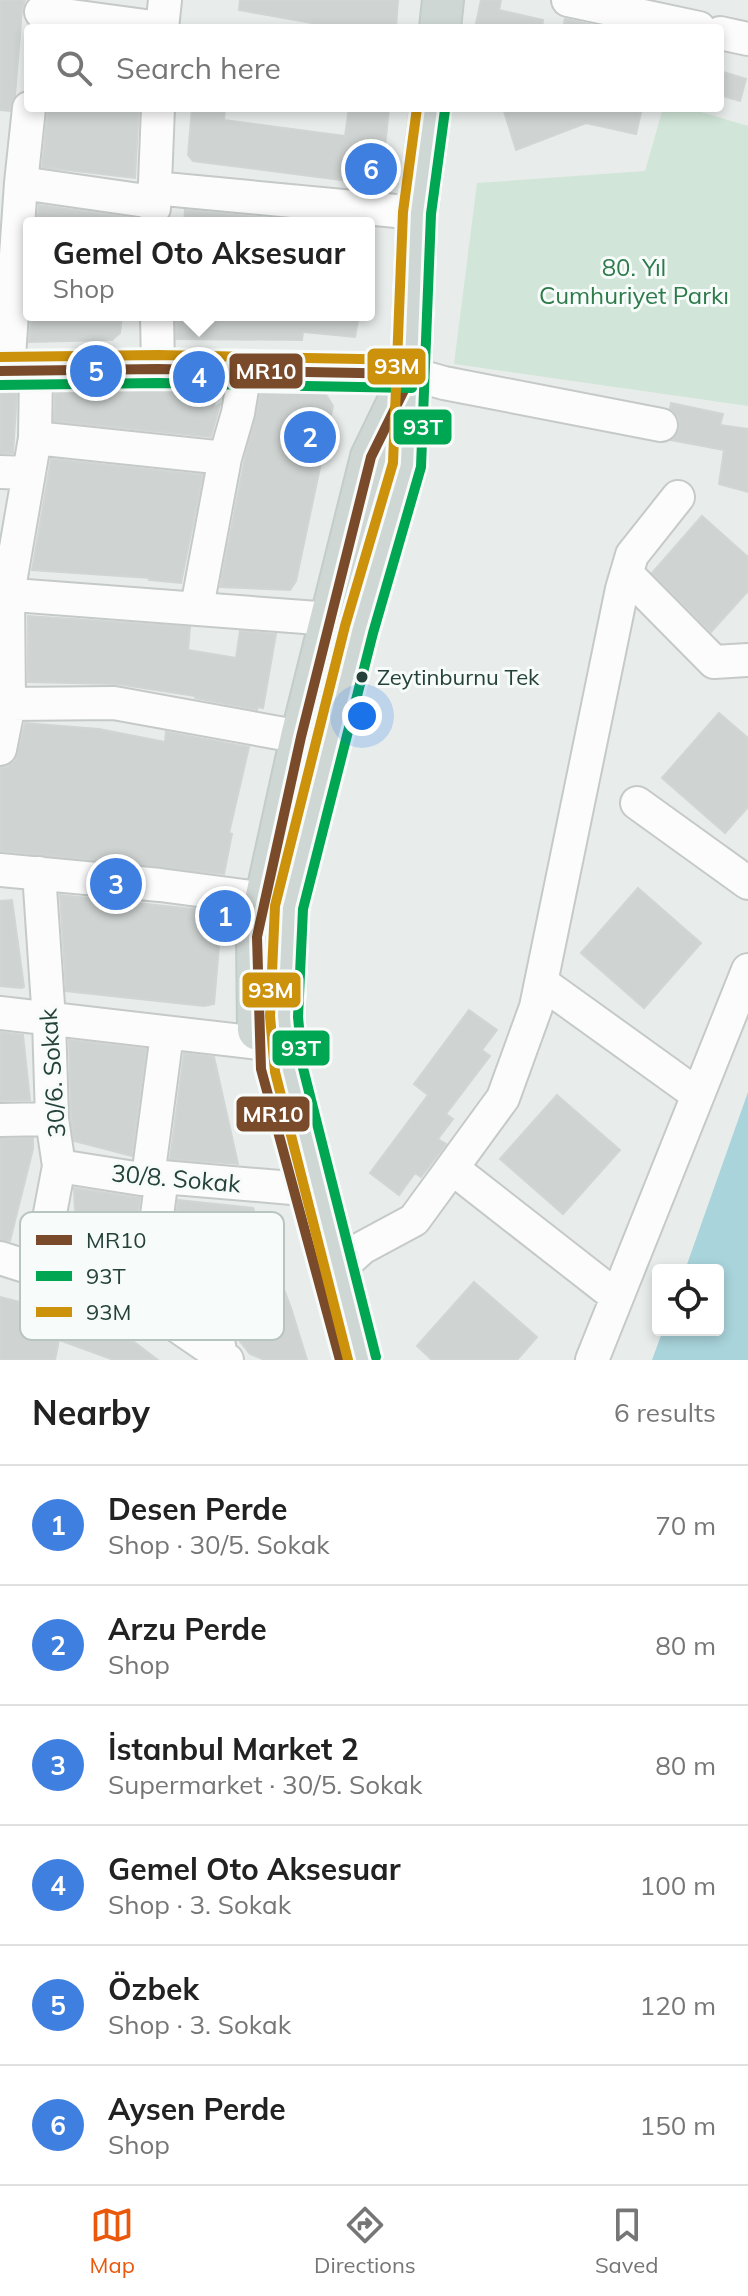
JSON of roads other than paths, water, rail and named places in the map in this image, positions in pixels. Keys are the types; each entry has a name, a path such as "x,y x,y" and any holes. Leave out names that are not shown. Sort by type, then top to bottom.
{"main road":[{"path":"440,24 443,0"},
{"path":"315,742 359,629 407,465 417,213 430,112"},
{"path":"362,1360 289,1070 278,903 315,742 331,619 371,457 412,374"},
{"path":"278,903 257,937 261,1069 340,1360"}],"street":[{"path":"162,24 165,0"},
{"path":"568,0 680,24"},
{"path":"40,13 129,24"},
{"path":"724,34 748,39"},
{"path":"0,749 9,704 4,594 14,473 35,438 15,371 21,183 29,112"},
{"path":"154,204 158,112"},
{"path":"21,183 154,204 417,213"},
{"path":"157,321 158,369"},
{"path":"15,371 158,369 412,374 661,425"},
{"path":"197,607 245,371"},
{"path":"35,438 225,458"},
{"path":"339,1269 362,1248 414,1220 503,1098 536,1007 632,555 678,497"},
{"path":"627,574 714,662 748,660"},
{"path":"4,594 331,619"},
{"path":"9,704 114,703 315,742"},
{"path":"637,803 748,883"},
{"path":"0,870 278,903"},
{"name":"30/6. Sokak","path":"39,873 52,1119 59,1166 50,1212"},
{"path":"592,1360 748,970"},
{"path":"541,982 698,1095"},
{"path":"0,1013 259,1043"},
{"path":"154,1212 167,1034"},
{"path":"0,1120 52,1119"},
{"name":"30/8. Sokak","path":"59,1166 141,1179 155,1177 292,1188"},
{"path":"452,1168 617,1297"},
{"path":"0,1258 20,1265"},
{"path":"198,1340 224,1358"}],"water":[{"path":"748,1092 748,1360 652,1360 661,1336 724,1336 724,1264 687,1264"}],"place":[{"name":"Aysen Perde","path":"371,169"},
{"name":"Özbek","path":"96,371"},
{"name":"Gemel Oto Aksesuar","path":"199,377"},
{"name":"Arzu Perde","path":"310,437"},
{"name":"Zeytinburnu Tek","path":"362,677"},
{"name":"İstanbul Market 2","path":"116,884"},
{"name":"Desen Perde","path":"225,916"}],"park label":[{"name":"80. Yıl Cumhuriyet Parkı","path":"634,281"}]}
